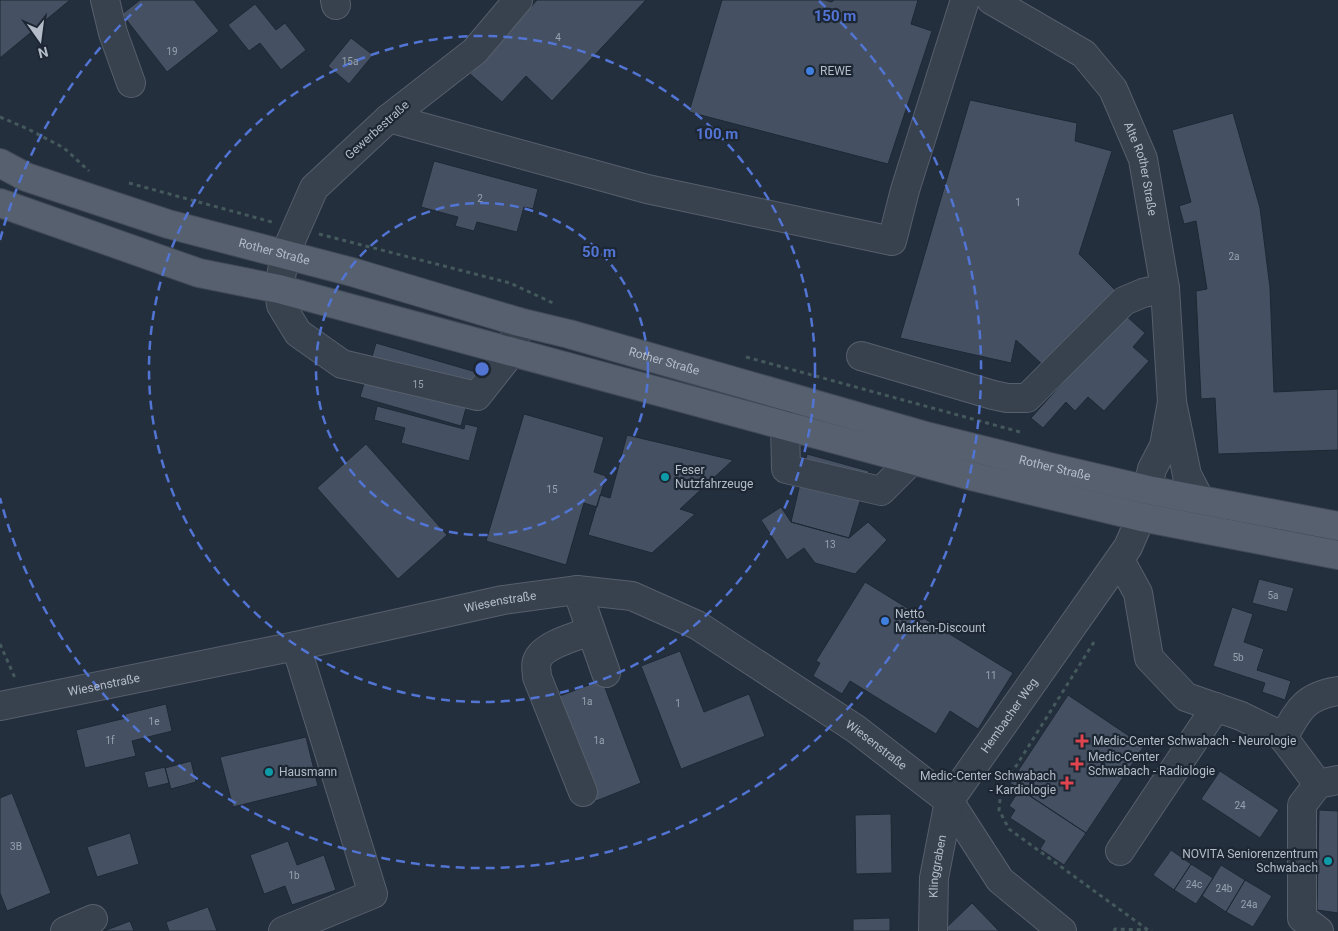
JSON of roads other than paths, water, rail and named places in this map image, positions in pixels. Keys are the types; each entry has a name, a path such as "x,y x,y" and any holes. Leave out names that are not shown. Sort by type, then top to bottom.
{"main road":[{"name":"Rother Straße","path":"0,163 26,177 168,224 285,254 519,322 570,334 917,447 975,477 1141,517 1338,555"},
{"name":"Rother Straße","path":"0,203 200,273 280,297 511,353 785,425 917,447 1338,526"}],"street":[{"path":"105,0 113,33 131,82"},
{"name":"Gewerbestraße","path":"280,297 285,254 314,188 389,118 475,51 518,0"},
{"path":"389,118 624,183 892,241 905,190 965,0"},
{"name":"Alte Rother Straße","path":"991,0 1084,54 1113,89 1143,159 1165,288 1172,402 1187,475 1200,500"},
{"path":"861,356 993,395 1007,398 1027,398 1124,301 1143,293 1165,288"},
{"path":"280,297 298,333 342,364 477,396 511,353 519,322"},
{"name":"Alte Rother Straße","path":"1148,490 1152,469 1164,446 1172,402"},
{"path":"785,425 786,469 881,491 917,447"},
{"name":"Hembacher Weg","path":"949,802 1128,548 1141,517 1148,490"},
{"path":"1120,560 1138,593 1149,658 1186,697 1241,716 1283,738 1328,782 1302,805 1302,918 1319,931"},
{"path":"577,590 606,673"},
{"name":"Wiesenstraße","path":"0,706 296,646 503,600 577,590 632,596 696,625 856,728 949,802"},
{"path":"583,792 537,677 536,662 541,653 562,641 591,631"},
{"path":"283,931 373,894 296,646"},
{"path":"1283,738 1300,707 1327,693 1338,691"},
{"path":"1120,851 1216,707"},
{"path":"949,802 1000,880 1062,931"},
{"name":"Klinggraben","path":"934,931 934,878 949,802"},
{"path":"65,931 93,920"}],"place":[{"name":"REWE","path":"810,71"},
{"name":"Feser Nutzfahrzeuge","path":"665,477"},
{"name":"Netto Marken-Discount","path":"885,621"},
{"name":"Medic-Center Schwabach - Neurologie","path":"1082,741"},
{"name":"Medic-Center Schwabach - Radiologie","path":"1077,764"},
{"name":"Hausmann","path":"269,772"},
{"name":"Medic-Center Schwabach - Kardiologie","path":"1067,783"},
{"name":"NOVITA Seniorenzentrum Schwabach","path":"1328,861"}]}
